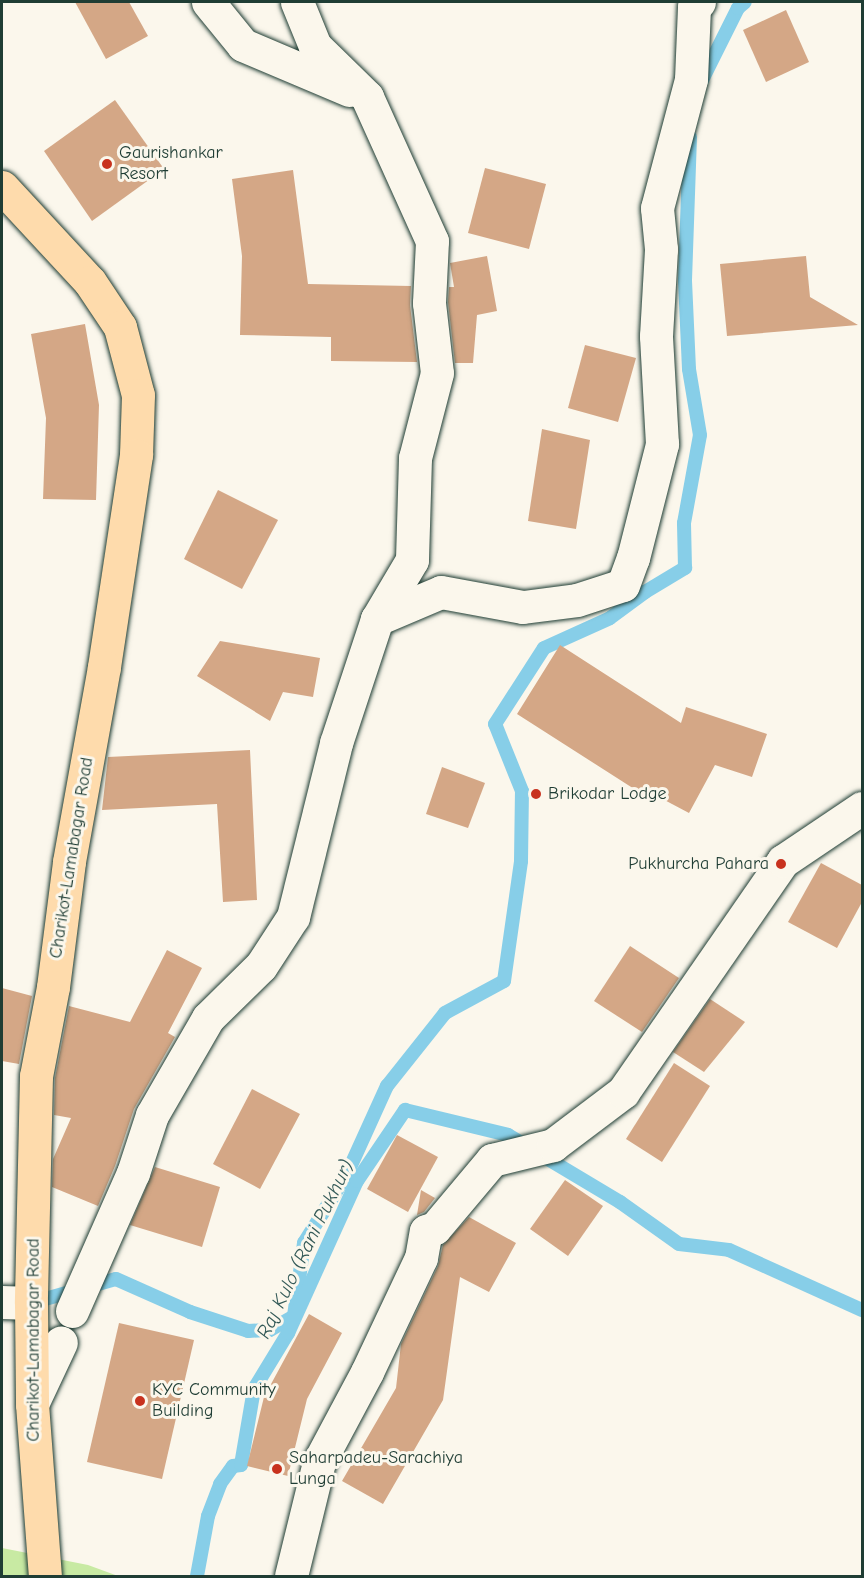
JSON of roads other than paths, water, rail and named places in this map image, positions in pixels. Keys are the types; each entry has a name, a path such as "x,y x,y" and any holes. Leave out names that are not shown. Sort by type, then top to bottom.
{"main road":[{"name":"Charikot-Lamabagar Road","path":"2,187 90,282 120,327 138,395 134,467 104,668 69,862 53,987 36,1076 16,1303 32,1404 45,1576"}],"street":[{"path":"208,2 243,45 367,97"},
{"path":"72,1311 133,1173 152,1115 208,1018 261,966 294,917 336,743 377,619 412,560 415,458 437,373 429,303 432,242 367,97 315,46 297,2"},
{"path":"377,619 441,592 523,607 577,600 623,585 633,558 662,444 656,336 661,249 657,208 691,79 694,7 699,2"},
{"path":"291,1576 319,1462 367,1372 421,1258 426,1231 435,1228 492,1160 554,1146 623,1092 783,861 862,808"},
{"path":"32,1404 61,1342"}],"waterway":[{"path":"702,80 738,8 745,2"},
{"path":"31,1303 116,1279 190,1312 248,1331 270,1330 294,1316 304,1243 347,1174 387,1086 445,1013 504,981 521,861 522,791 495,724 544,648 610,618 645,592 685,568 684,523 700,435 689,369 685,280 690,137"},
{"name":"Raj Kulo (Rani Pukhur)","path":"197,1576 208,1516 220,1484 233,1466 241,1465 254,1389 288,1333 357,1181 405,1110 508,1135 620,1202 679,1244 729,1250 862,1310"}],"place":[{"name":"Gaurishankar Resort","path":"107,164"},
{"name":"Brikodar Lodge","path":"536,794"},
{"name":"Pukhurcha Pahara","path":"781,864"},
{"name":"KYC Community Building","path":"140,1401"},
{"name":"Saharpadeu-Sarachiya Lunga","path":"277,1469"}]}
